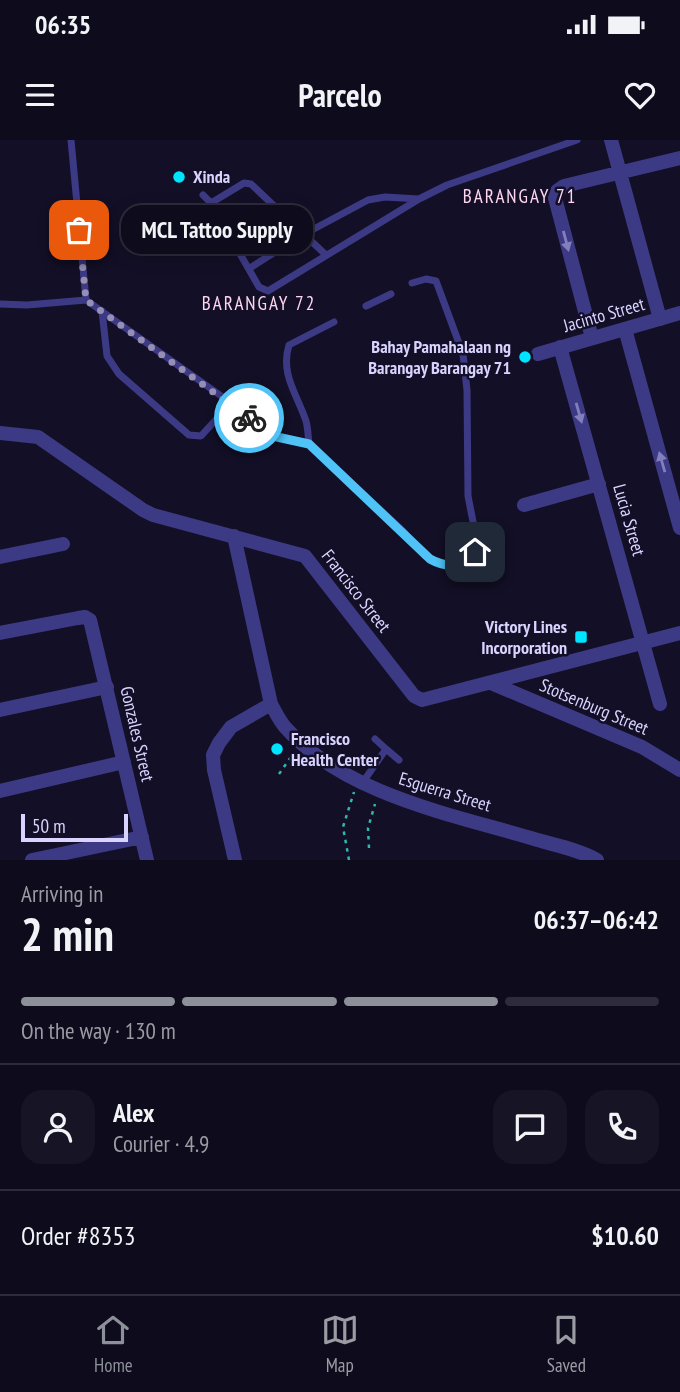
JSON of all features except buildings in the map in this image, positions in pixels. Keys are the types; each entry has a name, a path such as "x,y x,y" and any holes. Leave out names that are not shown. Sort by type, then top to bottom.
{"street":[{"path":"611,140 660,319"},
{"path":"592,338 555,198 557,191 564,186 680,158"},
{"name":"Jacinto Street","path":"538,354 680,313"},
{"path":"625,329 680,528"},
{"name":"Lucia Street","path":"560,347 660,704"},
{"name":"Francisco Street","path":"0,433 38,437 153,515 305,556 414,696 422,700 680,633"},
{"path":"524,505 598,484"},
{"name":"Esguerra Street","path":"234,536 271,704 284,726 329,763 379,791 414,805 597,860"},
{"path":"0,557 63,544"},
{"name":"Gonzales Street","path":"0,633 42,623 88,618 92,624 147,860"},
{"name":"Stotsenburg Street","path":"491,683 642,747 680,770"},
{"path":"0,710 107,687"},
{"path":"235,860 213,755 231,727 271,704"},
{"path":"0,791 124,762"},
{"path":"32,860 142,837"}],"lane":[{"path":"71,140 86,300"},
{"path":"203,195 211,203 259,287 268,290 419,199 471,176 577,140"},
{"path":"211,203 247,183 251,184 326,255"},
{"path":"250,268 368,200 385,197 419,199"},
{"path":"230,235 273,205"},
{"path":"0,304 27,305 86,300 277,437 309,444 403,531 425,556 438,563 463,564 471,558 477,542 468,496 467,390 463,354 436,281 426,279 412,283"},
{"path":"366,306 391,294"},
{"path":"102,311 107,356 119,374 193,438 201,436 231,403"},
{"path":"309,444 307,424 286,375 285,358 289,345 334,322"},
{"path":"375,739 399,760"},
{"path":"361,781 386,749"}],"path":[{"path":"279,774 302,742"},
{"path":"349,860 343,827 361,781"},
{"path":"369,848 368,828 379,791"}],"way so far":[{"path":"79,230 86,300 249,418"}],"place":[{"name":"Xinda","path":"179,177"},
{"name":"MCL Tattoo Supply","path":"79,230"},
{"name":"Bahay Pamahalaan ng Barangay Barangay 71","path":"525,357"},
{"name":"Victory Lines Incorporation","path":"581,637"},
{"name":"Francisco Health Center","path":"277,749"}],"district":[{"name":"BARANGAY 71","path":"520,196"},
{"name":"BARANGAY 72","path":"259,303"}],"route":[{"path":"249,418 277,437 309,444 430,559 438,563 463,564 475,552"}]}
